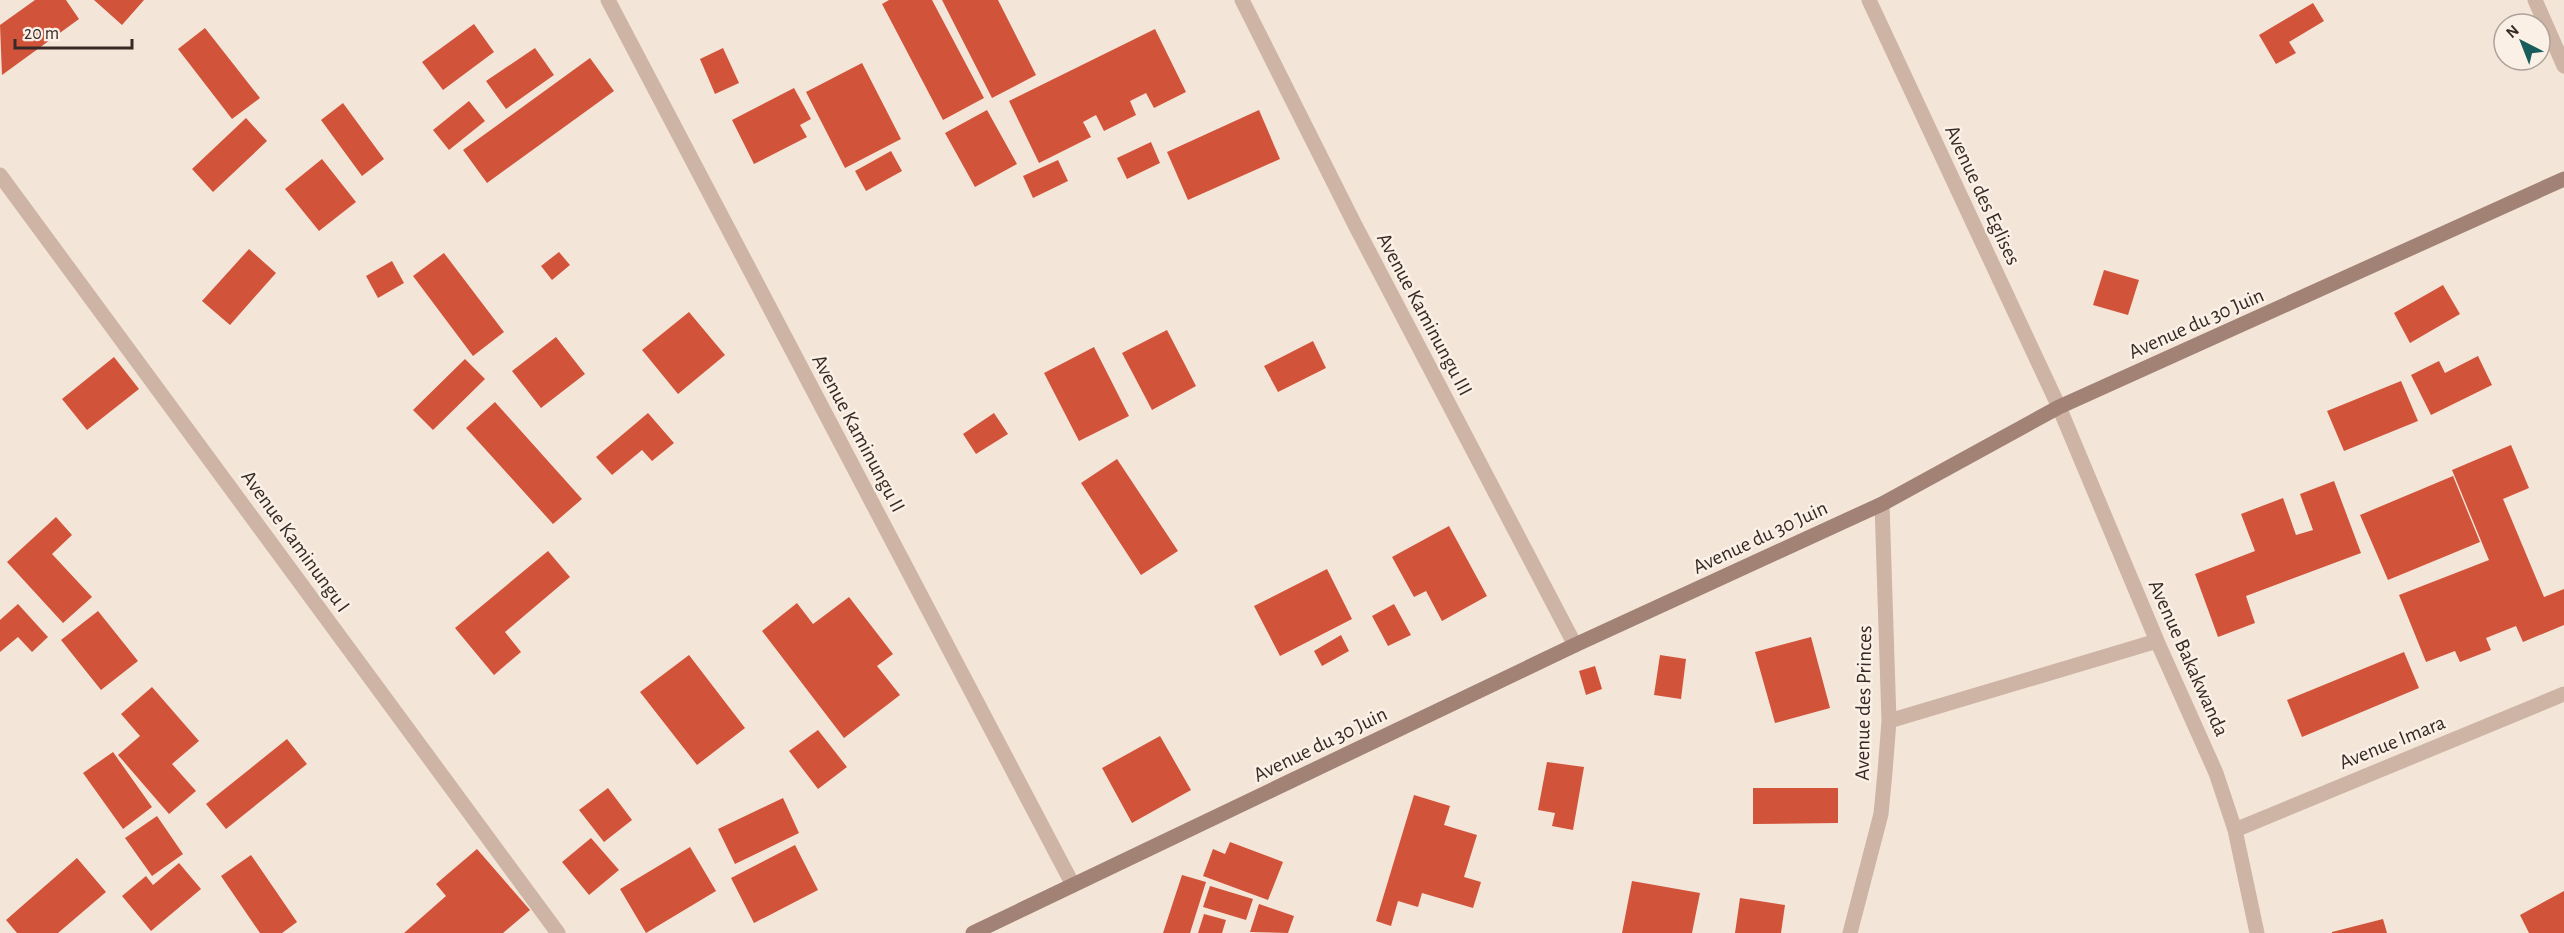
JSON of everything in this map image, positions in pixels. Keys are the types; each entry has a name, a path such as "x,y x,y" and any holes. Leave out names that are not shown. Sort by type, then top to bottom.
{"street":[{"name":"Avenue Kaminungu II","path":"608,0 1073,885"},
{"name":"Avenue Kaminungu III","path":"1242,0 1355,225 1575,645"},
{"name":"Avenue des Eglises","path":"1869,0 2060,407"},
{"path":"2535,0 2564,66"},
{"name":"Avenue Kaminungu I","path":"0,175 558,933"},
{"name":"Avenue du 30 Juin","path":"973,933 1575,645 1882,504 2060,407 2564,179"},
{"name":"Avenue Bakakwanda","path":"2060,407 2157,640 2216,773 2235,830 2257,933"},
{"name":"Avenue des Princes","path":"1850,933 1881,814 1888,721 1882,504"},
{"path":"1888,721 2157,640"},
{"name":"Avenue Imara","path":"2235,830 2564,694"}],"building":[{"path":"35,0 66,0 79,19 2,75 0,25"},
{"path":"94,0 144,0 122,25"},
{"path":"889,0 932,0 984,98 943,120 882,4"},
{"path":"942,0 998,0 1036,75 992,98"},
{"path":"2313,3 2324,21 2289,42 2296,53 2276,64 2259,35"},
{"path":"474,24 494,52 443,90 422,62"},
{"path":"205,28 260,98 232,119 178,49"},
{"path":"1155,29 1186,92 1154,108 1146,93 1130,101 1136,115 1104,131 1096,115 1083,122 1091,137 1039,163 1009,101"},
{"path":"535,48 554,75 506,109 486,81"},
{"path":"723,48 739,83 715,94 700,59"},
{"path":"590,58 614,91 487,183 463,150"},
{"path":"862,63 901,139 845,168 806,92"},
{"path":"794,88 811,119 800,125 807,137 754,164 732,120"},
{"path":"469,101 485,121 449,150 433,130"},
{"path":"343,103 384,159 362,176 321,120"},
{"path":"987,110 1017,164 975,187 945,133"},
{"path":"1259,110 1280,159 1188,200 1167,152"},
{"path":"246,118 267,141 213,192 192,169"},
{"path":"1151,142 1160,163 1127,179 1117,158"},
{"path":"891,151 902,171 866,191 855,171"},
{"path":"322,159 356,202 319,231 285,189"},
{"path":"1058,160 1068,181 1033,198 1023,176"},
{"path":"249,249 276,273 230,325 202,301"},
{"path":"559,252 570,265 552,280 541,266"},
{"path":"444,253 504,332 473,356 413,276"},
{"path":"392,261 404,283 378,298 366,276"},
{"path":"2104,270 2139,280 2128,315 2093,305"},
{"path":"2443,285 2460,314 2410,343 2394,313"},
{"path":"689,312 725,355 678,394 642,350"},
{"path":"1167,330 1196,386 1152,410 1122,353"},
{"path":"556,337 585,374 541,408 512,371"},
{"path":"1313,341 1326,368 1278,392 1264,366"},
{"path":"1094,347 1129,416 1079,441 1044,373"},
{"path":"2478,356 2492,385 2431,415 2411,375 2439,361 2445,373"},
{"path":"114,357 139,389 87,430 62,399"},
{"path":"465,359 485,379 433,430 413,410"},
{"path":"2401,381 2418,421 2344,451 2327,411"},
{"path":"495,402 582,499 553,524 466,428"},
{"path":"648,413 674,443 652,461 642,450 612,475 596,457"},
{"path":"994,413 1008,434 976,454 963,434"},
{"path":"2511,445 2529,488 2503,499 2544,597 2564,589 2564,625 2523,642 2516,626 2486,638 2491,650 2460,662 2455,651 2426,662 2399,595 2489,560 2452,470"},
{"path":"1117,459 1178,551 1141,575 1081,483"},
{"path":"2453,476 2480,542 2388,580 2360,515"},
{"path":"2334,481 2361,553 2246,596 2255,623 2218,637 2195,574 2255,551 2241,514 2283,498 2296,535 2313,530 2300,494"},
{"path":"56,517 72,535 52,554 92,597 63,623 7,562"},
{"path":"1449,526 1487,596 1442,621 1426,591 1414,597 1392,557"},
{"path":"548,551 570,577 505,632 521,652 494,675 455,628"},
{"path":"1327,569 1352,619 1280,656 1254,606"},
{"path":"849,597 893,654 877,666 900,695 844,738 762,631 797,603 813,624"},
{"path":"18,604 48,637 32,652 18,637 0,652 0,620"},
{"path":"1394,604 1411,635 1388,646 1372,616"},
{"path":"98,611 138,661 101,690 61,640"},
{"path":"1341,635 1349,651 1322,666 1314,651"},
{"path":"1811,637 1830,708 1775,723 1755,652"},
{"path":"2404,652 2419,688 2302,737 2287,700"},
{"path":"689,655 745,728 697,765 640,692"},
{"path":"1660,655 1686,659 1681,699 1654,695"},
{"path":"1595,666 1602,689 1586,695 1579,671"},
{"path":"152,687 199,741 172,764 196,791 169,814 118,755 140,736 121,714"},
{"path":"818,730 847,767 818,789 789,751"},
{"path":"1160,736 1191,790 1132,823 1102,768"},
{"path":"287,739 307,764 226,829 206,804"},
{"path":"113,752 152,807 123,829 83,773"},
{"path":"1547,762 1584,767 1573,830 1552,826 1555,813 1538,810"},
{"path":"608,788 632,820 604,842 579,810"},
{"path":"1753,788 1838,788 1838,823 1753,824"},
{"path":"1414,795 1450,806 1444,825 1477,835 1464,877 1481,882 1473,908 1422,893 1418,907 1398,901 1391,926 1376,921"},
{"path":"783,798 799,833 735,864 718,829"},
{"path":"157,816 183,854 152,876 125,838"},
{"path":"591,838 619,870 589,895 562,862"},
{"path":"1230,842 1283,862 1268,900 1203,876 1213,849 1225,854"},
{"path":"795,845 818,890 754,923 731,878"},
{"path":"690,847 716,891 646,933 620,889"},
{"path":"477,849 530,910 503,933 404,933 446,896 436,884"},
{"path":"251,855 297,922 282,933 260,933 221,876"},
{"path":"77,858 106,892 58,933 17,933 6,920"},
{"path":"179,863 201,889 151,931 122,896 146,876 153,885"},
{"path":"1182,875 1206,882 1190,933 1163,933"},
{"path":"1632,881 1700,893 1692,933 1622,933"},
{"path":"1210,886 1253,899 1246,920 1203,907"},
{"path":"2564,891 2564,933 2529,933 2520,915"},
{"path":"1740,898 1785,905 1781,933 1735,933"},
{"path":"1259,904 1294,916 1288,933 1250,932"},
{"path":"1204,914 1226,920 1222,933 1198,933"},
{"path":"2383,919 2387,933 2332,933 2332,932"}]}
